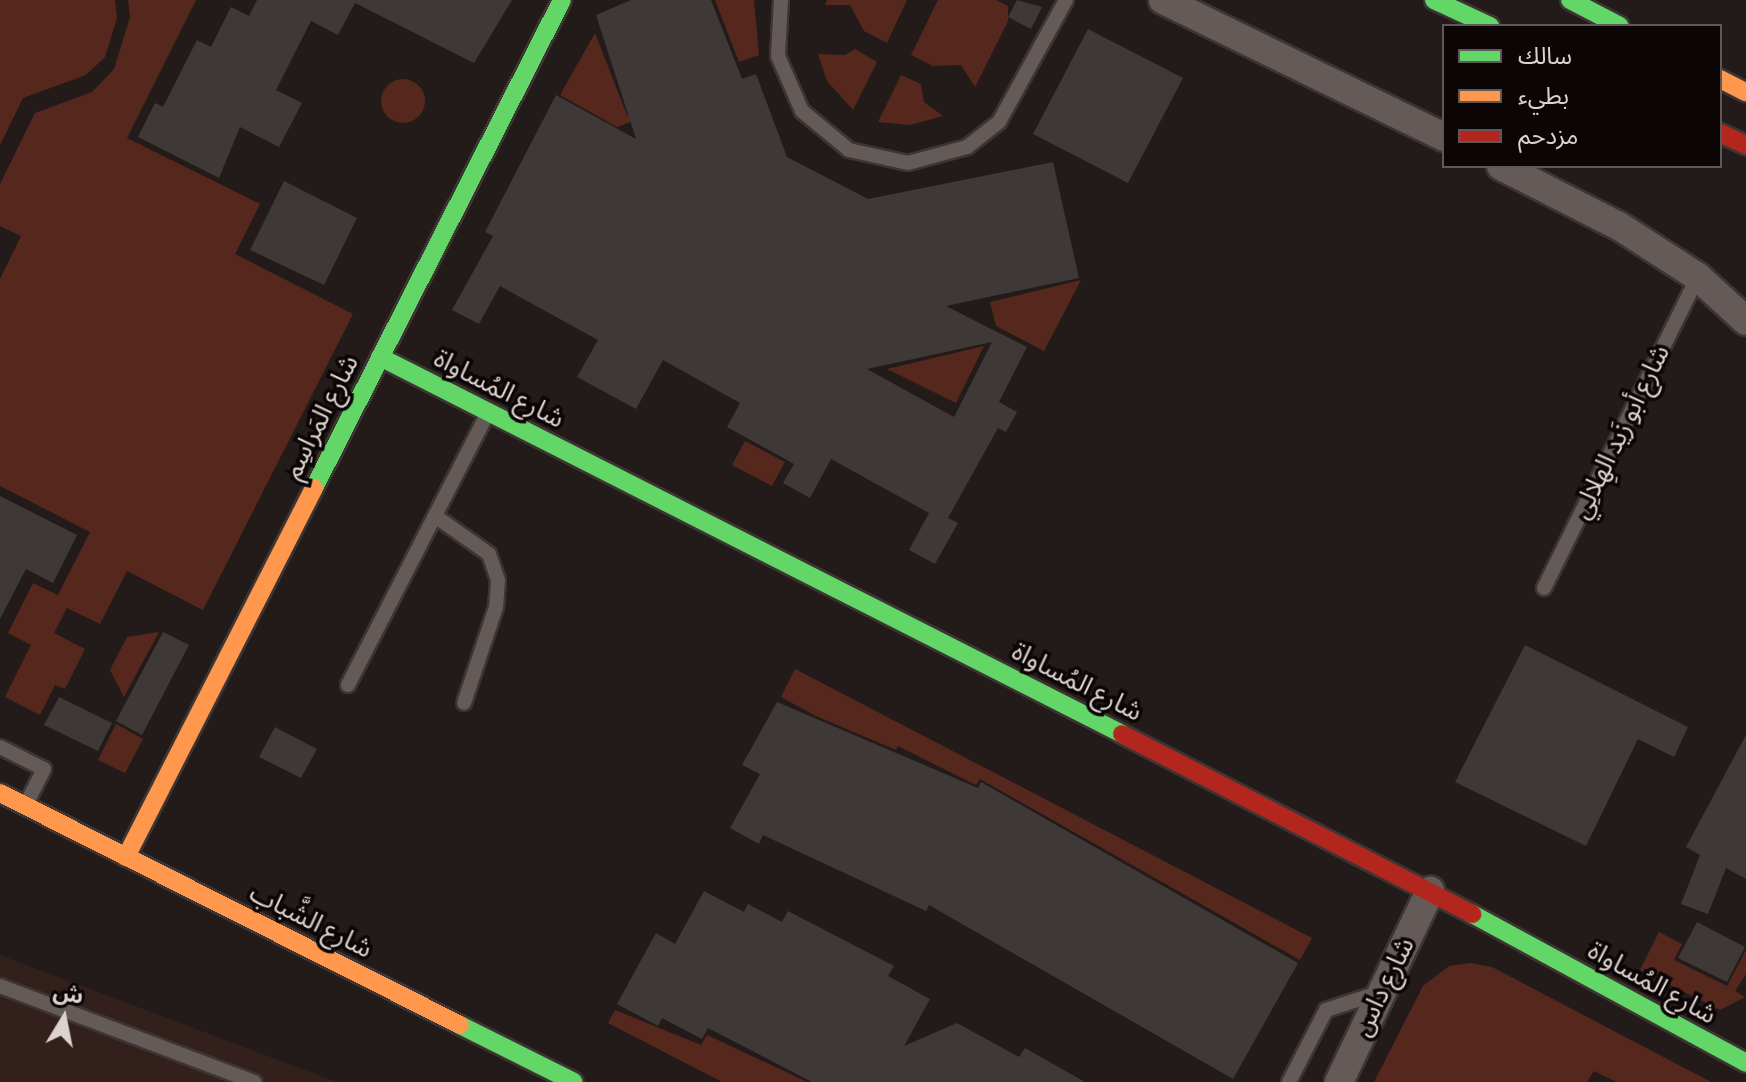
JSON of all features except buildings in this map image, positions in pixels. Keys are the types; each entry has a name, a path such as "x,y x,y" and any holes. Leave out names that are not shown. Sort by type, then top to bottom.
{"main road":[{"name":"شارع المَراسِم","path":"126,857 562,0"},
{"path":"1434,0 1486,24"},
{"path":"1570,0 1616,24"},
{"path":"1722,80 1746,92"},
{"path":"1722,134 1746,145"},
{"name":"شارع المُساواة","path":"380,357 1430,891 1746,1063"},
{"name":"شارع الشَّباب","path":"0,793 574,1082"}],"street":[{"path":"1163,0 1442,136"},
{"path":"1505,168 1619,226 1698,277 1746,321"},
{"name":"شارع داس","path":"1339,1082 1430,891"}],"lane":[{"path":"781,0 778,56 802,111 849,150 908,163 957,151 999,122 1066,0"},
{"name":"شارع أبو زَيد الهِلالِي","path":"1544,588 1698,277"},
{"path":"348,685 488,412"},
{"path":"435,516 489,554 498,580 496,607 464,703"},
{"path":"0,747 44,769 25,806"},
{"path":"0,986 254,1082"},
{"path":"1289,1082 1326,1010 1382,992"}],"shaded area":[{"path":"0,0 115,0 117,18 105,57 86,75 23,98 0,145"},
{"path":"128,0 196,0 127,138 260,204 235,254 353,314 203,610 127,571 100,624 67,608 54,633 85,649 65,689 55,685 40,715 5,697 31,645 8,633 33,583 58,595 90,532 0,486 0,279 21,236 0,226 0,184 35,113 92,92 114,69 130,17"},
{"path":"715,0 754,0 759,55 739,62"},
{"path":"827,0 907,0 887,43 864,31 850,5 825,5"},
{"path":"938,0 996,0 1008,6 1008,21 975,87 961,65 933,66 911,55"},
{"path":"595,33 627,115 716,82 719,88 617,127 560,95"},
{"path":"855,49 877,62 853,110 827,81 818,54 845,55"},
{"path":"901,75 921,84 924,102 943,116 910,125 878,122"},
{"path":"403,79 418,86 425,101 418,116 403,123 388,116 381,101 388,86"},
{"path":"1081,280 1044,351 996,326 990,302"},
{"path":"984,346 956,403 887,369"},
{"path":"745,441 785,462 772,486 732,465"},
{"path":"159,632 124,697 110,670 127,637"},
{"path":"795,669 1312,938 1300,960 980,779 976,785 898,746 896,750 816,716 781,697"},
{"path":"116,724 143,739 125,773 98,760"},
{"path":"1659,932 1682,944 1674,960 1727,986 1746,950 1746,974 1735,991 1745,997 1720,1010 1640,970"},
{"path":"0,955 337,1082 0,1082"},
{"path":"1470,963 1492,967 1711,1082 1617,1082 1594,1071 1587,1082 1374,1082 1423,986 1449,966"},
{"path":"615,1010 701,1045 707,1035 807,1082 722,1082 608,1023"}],"traffic: fast":[{"path":"314,488 562,0"},
{"path":"1434,0 1486,24"},
{"path":"1570,0 1616,24"},
{"path":"380,357 1122,734"},
{"path":"1472,914 1746,1063"},
{"path":"460,1025 574,1082"}],"traffic: slow":[{"path":"1722,80 1746,92"},
{"path":"126,857 314,488"},
{"path":"0,793 460,1025"}],"traffic: jam":[{"path":"1722,134 1746,145"},
{"path":"1122,734 1472,914"}]}
